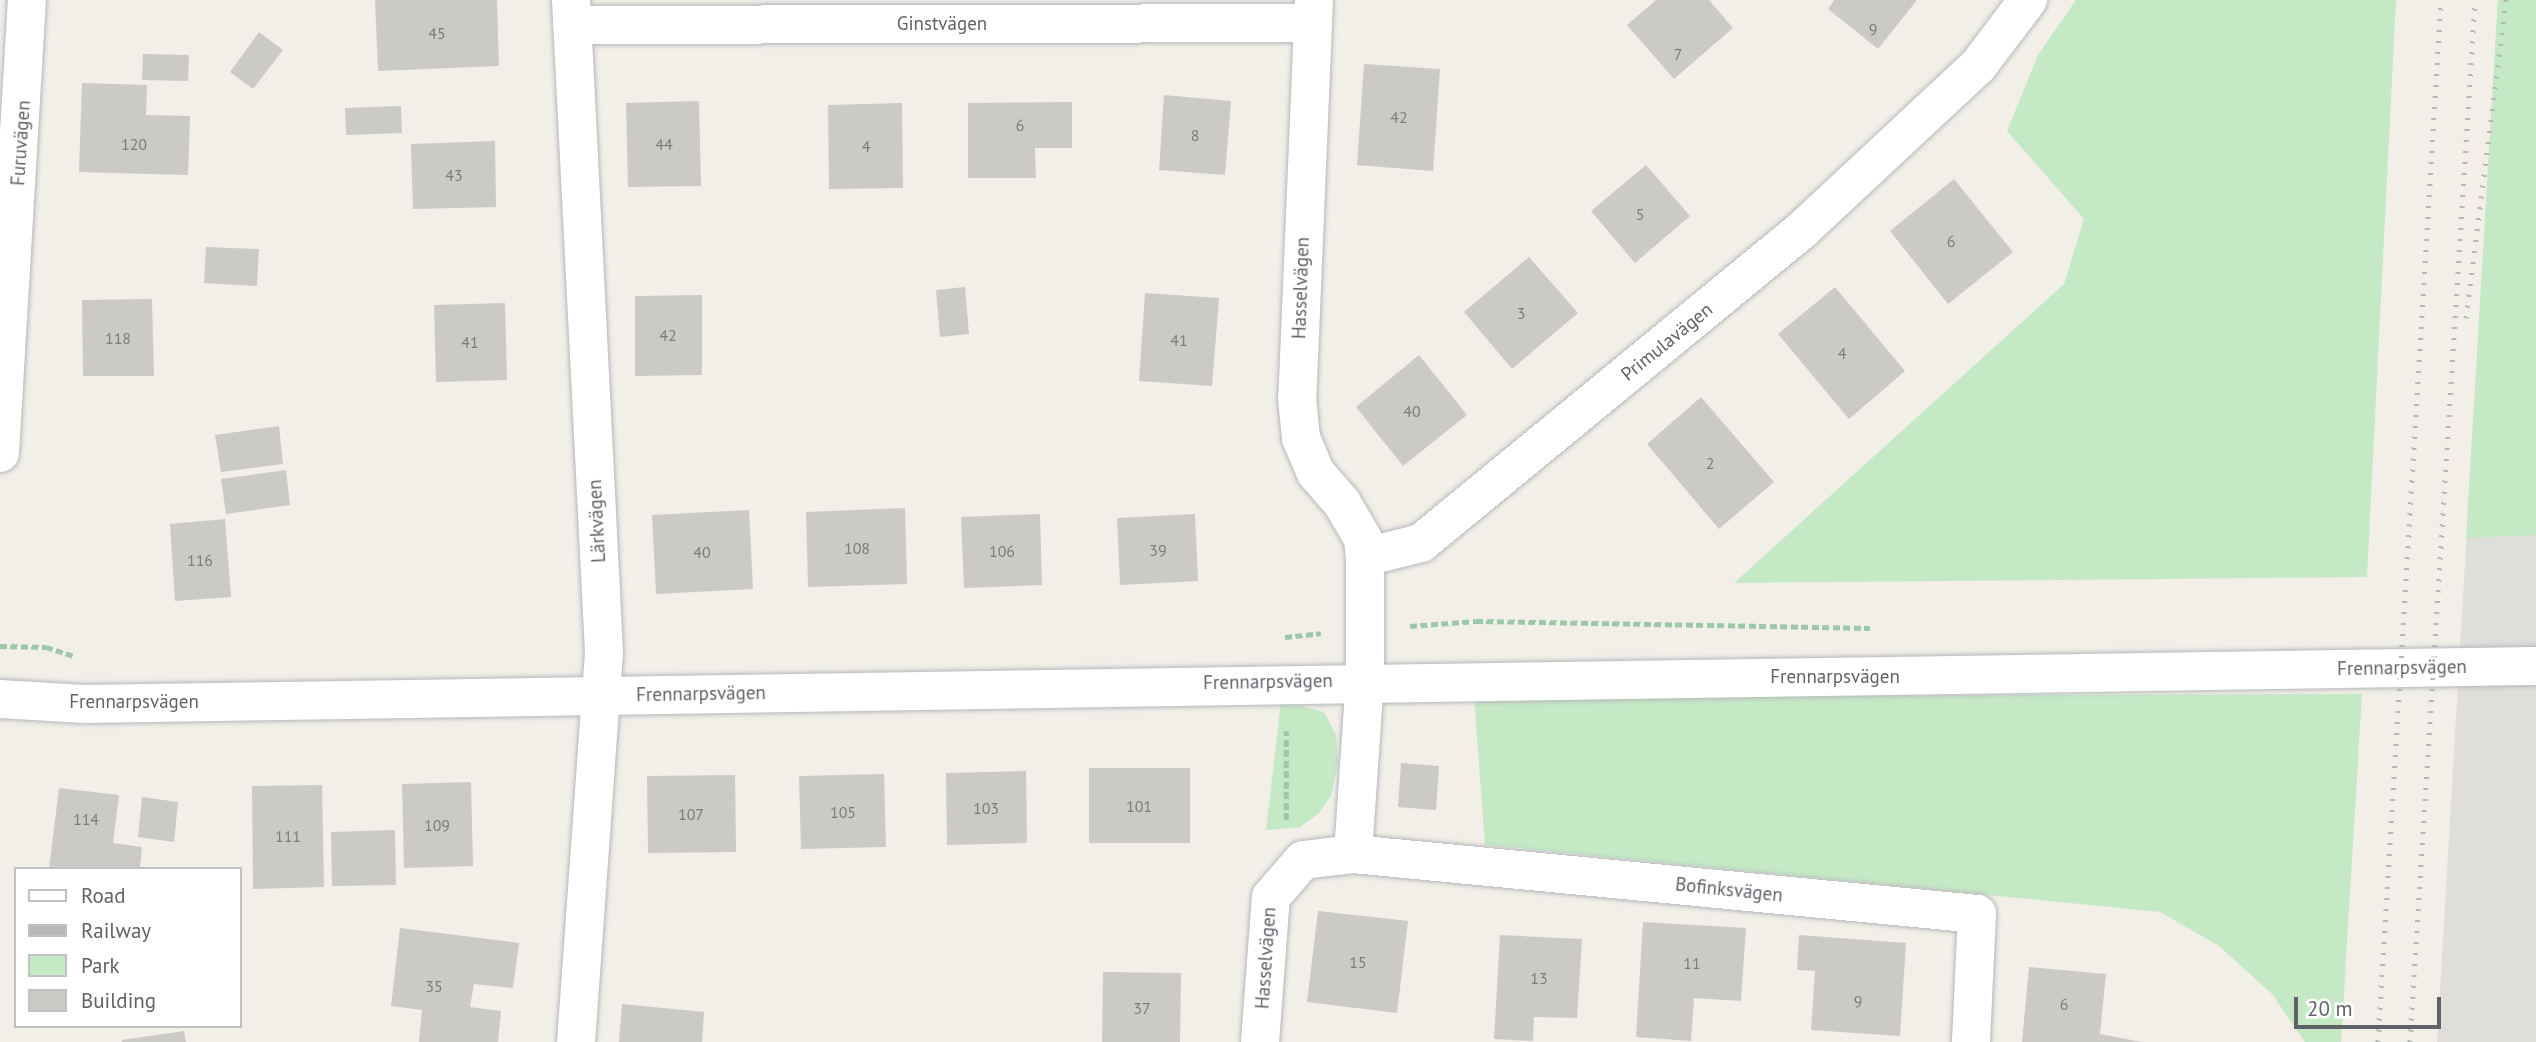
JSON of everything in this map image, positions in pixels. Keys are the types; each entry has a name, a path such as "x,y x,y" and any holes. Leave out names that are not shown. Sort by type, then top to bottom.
{"street":[{"name":"Furuvägen","path":"0,453 27,0"},
{"name":"Primulavägen","path":"1364,557 1422,543 1802,230 1978,66 2028,0"},
{"name":"Hasselvägen","path":"1314,11 1297,398 1301,438 1316,474 1349,515 1364,557"},
{"name":"Ginstvägen","path":"571,13 1314,11"},
{"name":"Lärkvägen","path":"571,13 602,696 576,1042"},
{"path":"1286,873 1303,860 1353,854 1365,679 1364,557"},
{"name":"Frennarpsvägen","path":"0,699 84,704 602,696 1365,679 2536,666"},
{"name":"Bofinksvägen","path":"1353,854 1977,914 1971,1042"},
{"name":"Hasselvägen","path":"1260,1042 1270,897 1286,873"}],"path":[{"path":"1284,637 1286,873"}],"shaded area":[{"path":"2498,0 2536,0 2536,1042 2437,1042"}],"green space":[{"path":"2076,0 2396,0 2367,577 1734,583 2064,284 2084,219 2007,131 2038,55"},
{"path":"2498,0 2536,0 2536,535 2466,538"},
{"path":"2362,694 2341,1042 2305,1042 2272,994 2219,946 2160,912 1485,845 1474,697"},
{"path":"1281,701 1324,712 1336,735 1338,763 1331,796 1319,813 1300,827 1266,830"}],"building":[{"path":"375,0 497,0 499,66 378,71"},
{"path":"1656,0 1709,0 1733,28 1674,79 1627,25"},
{"path":"1834,0 1917,0 1878,49 1828,9"},
{"path":"259,32 283,50 253,89 230,72"},
{"path":"143,54 189,55 188,81 142,80"},
{"path":"1364,64 1440,69 1433,171 1357,165"},
{"path":"82,83 147,85 146,115 190,116 188,175 79,172"},
{"path":"1164,95 1231,101 1225,175 1159,170"},
{"path":"699,101 701,186 628,187 626,103"},
{"path":"1072,102 1072,148 1035,148 1036,178 968,178 968,103"},
{"path":"902,103 903,188 829,189 828,105"},
{"path":"401,106 402,133 346,135 345,108"},
{"path":"495,141 496,207 413,209 411,144"},
{"path":"1646,165 1690,216 1635,263 1591,211"},
{"path":"1954,179 2013,252 1948,304 1890,231"},
{"path":"206,247 259,249 257,286 204,283"},
{"path":"1529,257 1578,313 1512,369 1464,312"},
{"path":"965,287 969,334 940,337 936,290"},
{"path":"1835,287 1905,371 1849,419 1778,334"},
{"path":"1145,293 1219,298 1212,386 1139,381"},
{"path":"702,295 702,375 635,376 635,296"},
{"path":"152,299 154,376 83,376 82,300"},
{"path":"505,303 507,380 436,382 434,305"},
{"path":"1419,355 1467,415 1403,466 1356,407"},
{"path":"1701,397 1774,482 1719,529 1647,444"},
{"path":"279,426 283,464 221,472 215,435"},
{"path":"286,470 290,505 226,514 221,479"},
{"path":"905,508 907,584 808,587 806,512"},
{"path":"749,510 753,589 656,594 652,515"},
{"path":"1040,514 1042,585 964,588 961,517"},
{"path":"1195,514 1198,581 1120,585 1117,518"},
{"path":"225,519 231,597 175,601 170,524"},
{"path":"1401,763 1439,766 1436,810 1398,807"},
{"path":"1089,768 1190,768 1190,843 1089,843"},
{"path":"1026,771 1027,843 947,845 946,773"},
{"path":"884,774 886,847 801,849 799,776"},
{"path":"735,775 736,852 648,853 647,776"},
{"path":"471,782 473,866 404,868 402,784"},
{"path":"322,785 324,887 253,889 252,786"},
{"path":"59,788 119,795 113,843 142,847 140,867 49,867"},
{"path":"142,797 178,802 174,842 138,837"},
{"path":"395,830 396,885 332,886 331,832"},
{"path":"1318,911 1408,921 1397,1013 1307,1002"},
{"path":"1643,922 1746,928 1741,1001 1694,998 1691,1041 1636,1037"},
{"path":"400,928 519,943 513,988 474,984 470,1007 501,1011 498,1042 419,1042 422,1010 391,1006"},
{"path":"1500,935 1582,939 1577,1018 1534,1017 1533,1041 1494,1039"},
{"path":"1799,935 1906,943 1900,1036 1811,1030 1815,971 1797,970"},
{"path":"2029,967 2106,974 2100,1034 2142,1042 2022,1042"},
{"path":"1103,972 1181,973 1180,1042 1102,1042"},
{"path":"622,1004 704,1012 702,1042 619,1042"},
{"path":"184,1031 186,1042 122,1042 122,1040"}],"railway":[{"path":"2378,1042 2441,0"},
{"path":"2410,1042 2475,0"},
{"path":"2466,318 2506,0"}]}
